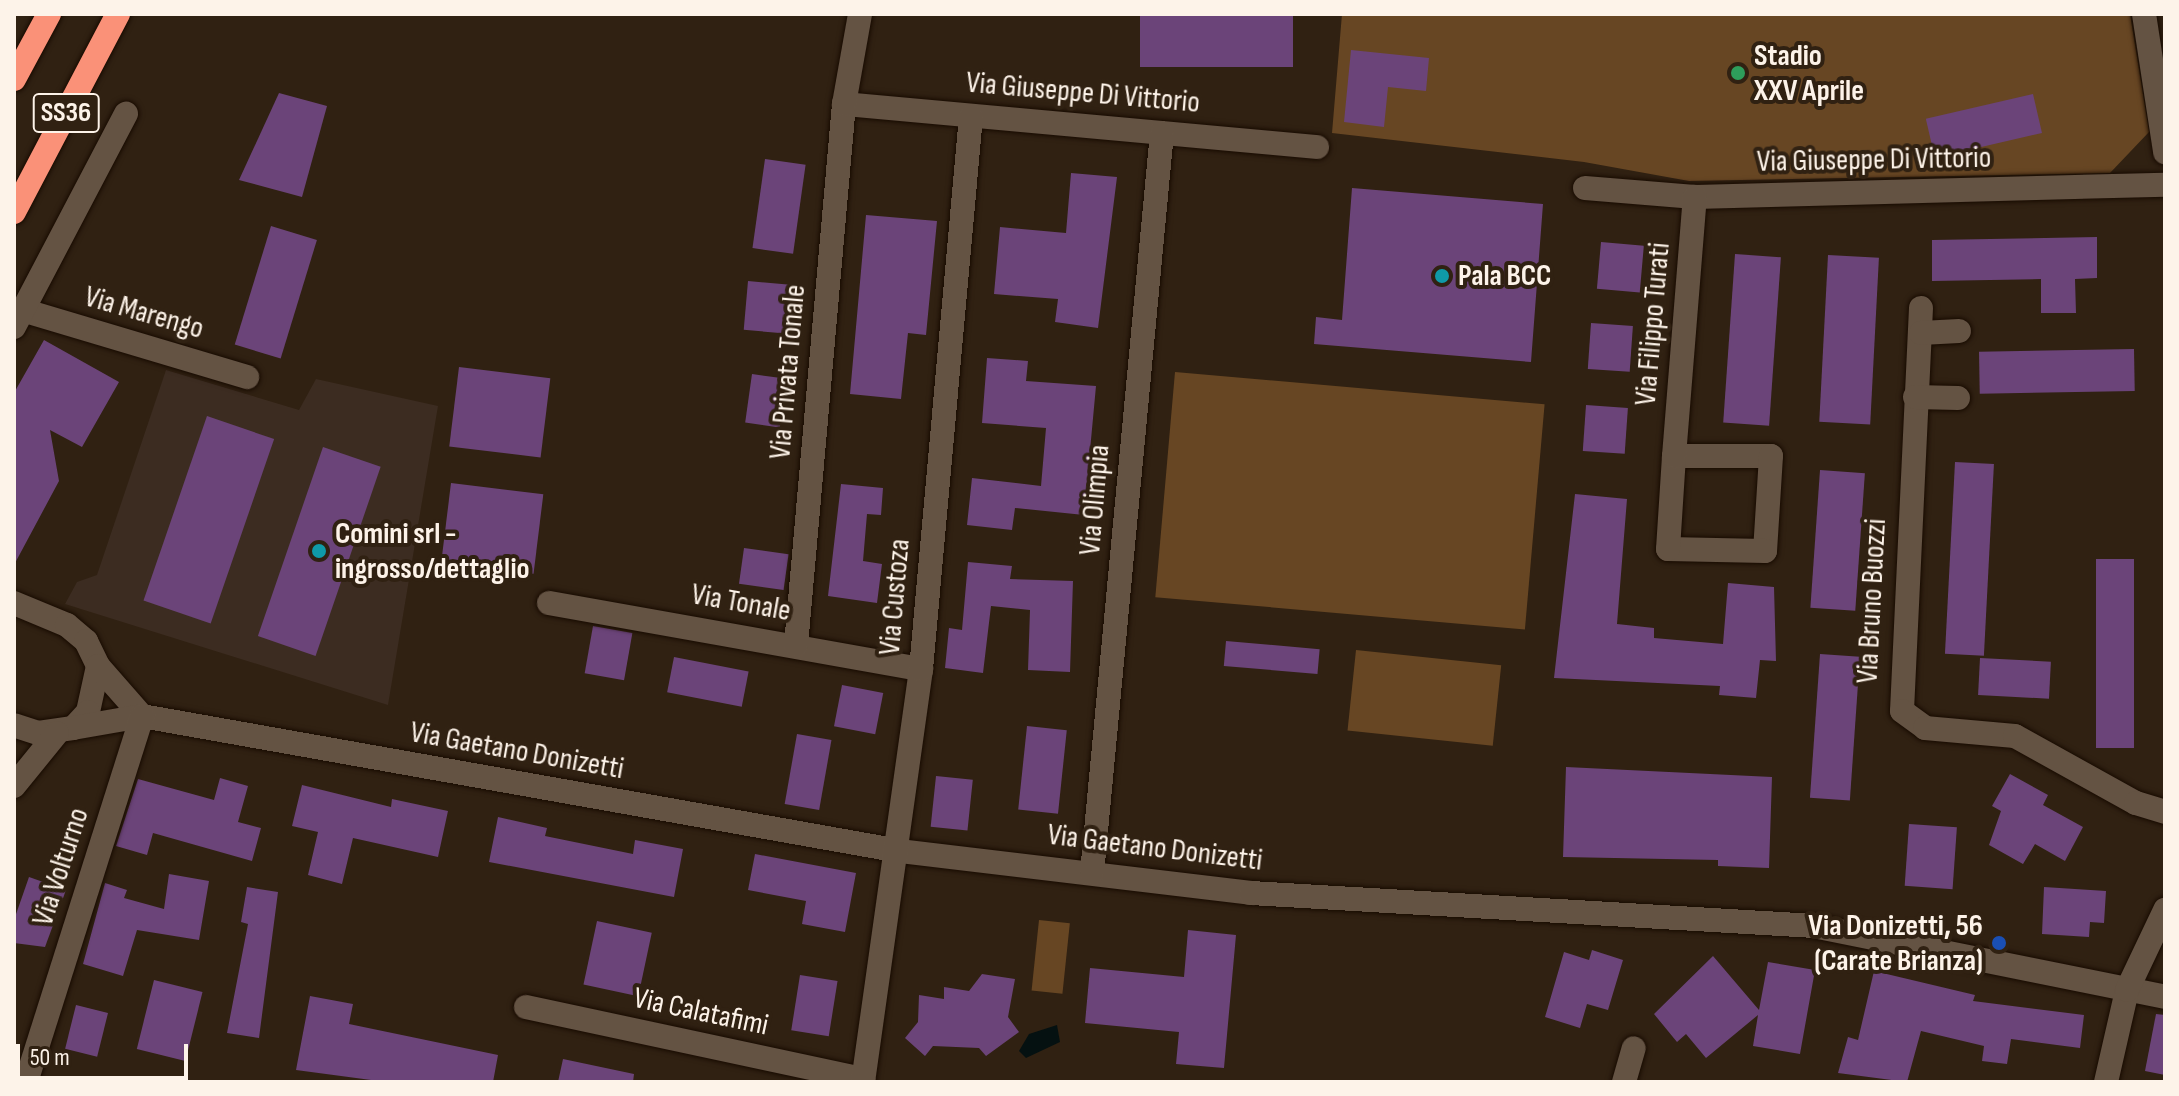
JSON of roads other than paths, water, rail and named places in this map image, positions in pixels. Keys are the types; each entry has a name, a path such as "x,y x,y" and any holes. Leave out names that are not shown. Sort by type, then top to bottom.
{"highway":[{"name":"SS36","path":"14,79 49,14"},
{"name":"SS36","path":"14,212 118,14"}],"street":[{"name":"Via Privata Tonale","path":"796,645 844,104 860,14"},
{"path":"2144,14 2165,152"},
{"name":"Via Giuseppe Di Vittorio","path":"844,104 1317,147"},
{"name":"Via Marengo","path":"126,114 18,319 247,377"},
{"name":"Via Custoza","path":"863,1080 900,851 921,669 971,116"},
{"name":"Via Olimpia","path":"1092,873 1162,133"},
{"name":"Via Giuseppe Di Vittorio","path":"1585,188 1695,197 2165,185"},
{"name":"Via Filippo Turati","path":"1674,456 1771,456 1765,551 1668,549 1674,456 1695,197"},
{"name":"Via Bruno Buozzi","path":"1921,308 1902,711 1925,728 2015,736 2136,803 2165,812"},
{"path":"1921,333 1959,331"},
{"path":"1915,397 1958,398"},
{"path":"14,603 67,625 86,641 98,666 142,716"},
{"name":"Via Tonale","path":"549,603 921,669"},
{"path":"14,786 65,730 88,712 98,666"},
{"name":"Via Gaetano Donizetti","path":"65,730 142,716 900,851 1251,893 1814,926 2165,997"},
{"name":"Via Volturno","path":"26,1082 142,716"},
{"path":"14,725 65,730"},
{"path":"2106,1082 2127,990 2165,910"},
{"name":"Via Calatafimi","path":"526,1007 863,1080"},
{"path":"1624,1082 1634,1048"}],"place":[{"name":"Stadio XXV Aprile","path":"1738,73"},
{"name":"Pala BCC","path":"1442,276"},
{"name":"Comini srl - ingrosso/dettaglio","path":"319,551"},
{"name":"Via Donizetti, 56 (Carate Brianza)","path":"1999,943"}]}
